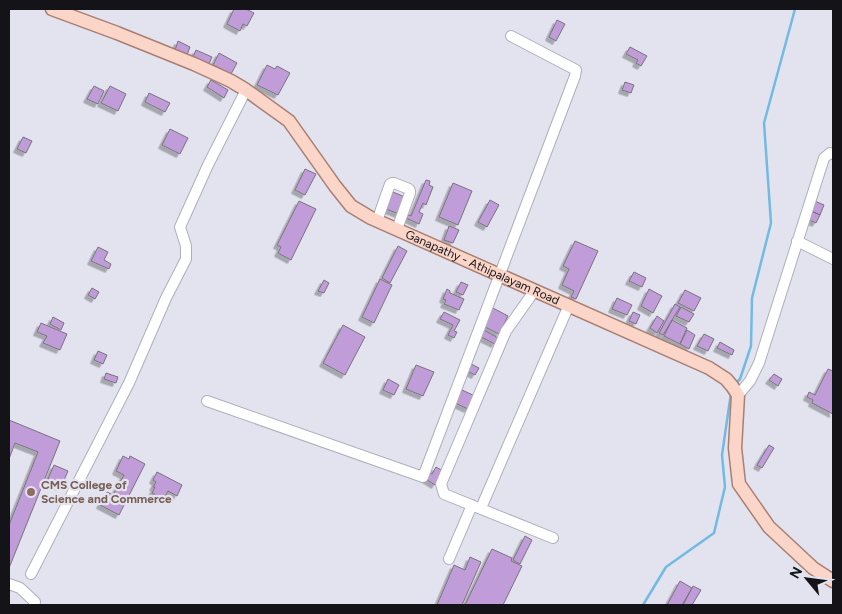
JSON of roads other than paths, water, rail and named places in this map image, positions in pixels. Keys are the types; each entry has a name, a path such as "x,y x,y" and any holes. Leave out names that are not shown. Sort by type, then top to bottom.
{"main road":[{"name":"Ganapathy - Athipalayam Road","path":"60,10 194,64 232,81 246,90 289,121 351,206 377,221 710,368 726,379 738,395"},
{"path":"738,395 734,448 739,484 769,527 813,568 833,581"}],"street":[{"path":"207,401 423,478 575,76 576,70 511,36"},
{"path":"31,574 129,383 166,298 186,259 186,246 180,228 208,165 246,90"},
{"path":"738,395 750,381 759,363 824,158 830,152 833,154"},
{"path":"377,221 390,184 409,189 410,193 397,229"},
{"path":"797,242 833,259"},
{"path":"535,290 506,331 441,484 444,494 553,538"},
{"path":"449,559 477,507 569,305"},
{"path":"9,584 20,588 35,602 34,605"}],"waterway":[{"path":"735,384 740,379 751,346 752,298 771,223 764,123 795,9"},
{"path":"643,605 666,567 714,533 725,487 722,455 731,393"}],"place":[{"name":"CMS College of Science and Commerce","path":"31,492"}]}
